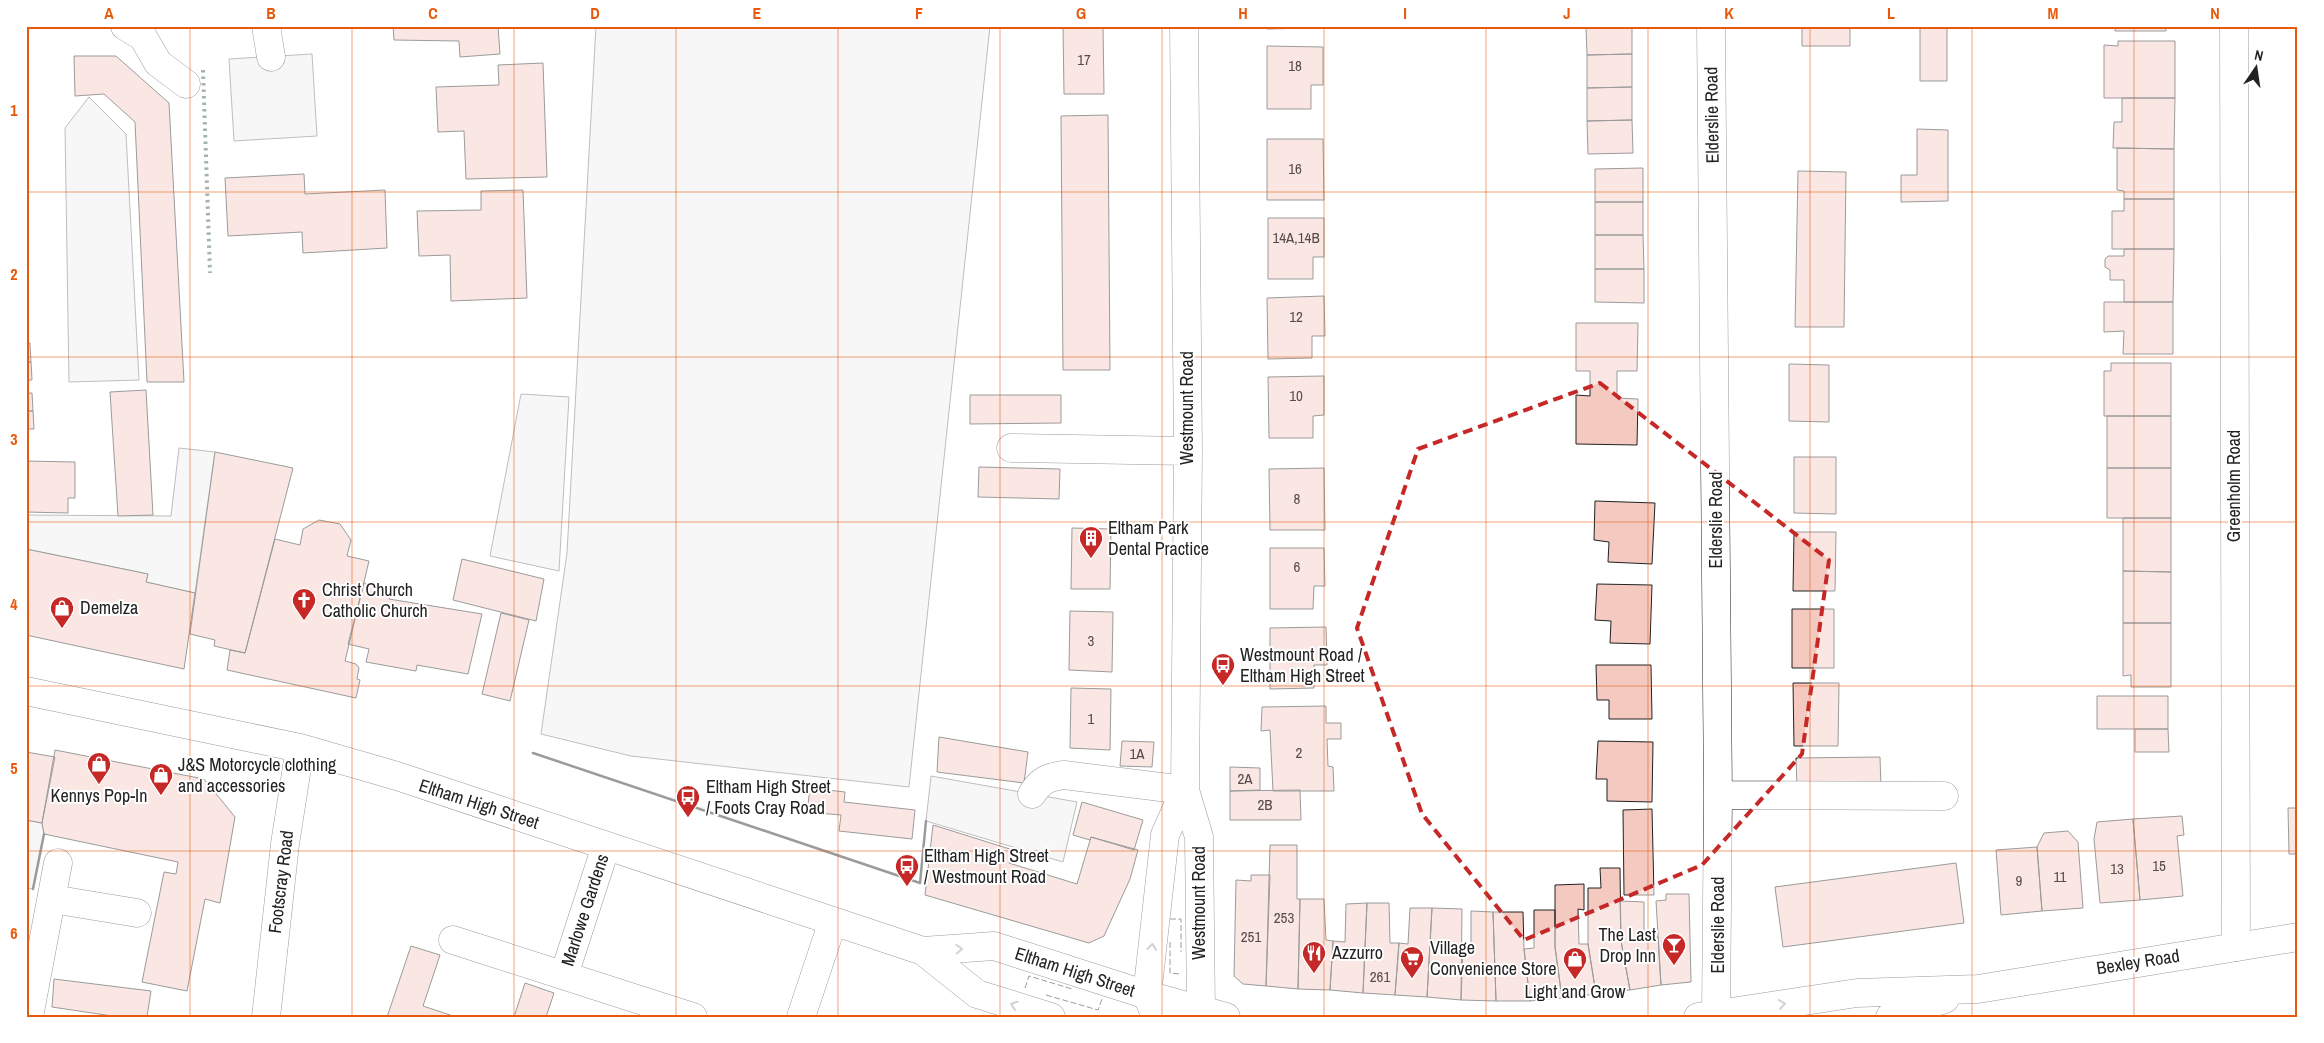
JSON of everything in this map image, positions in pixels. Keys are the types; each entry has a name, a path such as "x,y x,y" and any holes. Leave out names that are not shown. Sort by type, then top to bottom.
{"street":[{"path":"125,26 142,38 158,63 186,84"},
{"path":"266,26 271,57"},
{"name":"Westmount Road","path":"1184,26 1188,451 1185,790 1199,837 1208,1015"},
{"name":"Elderslie Road","path":"1707,1016 1718,795 1711,26"},
{"name":"Greenholm Road","path":"2234,26 2236,946"},
{"path":"1011,448 1188,451"},
{"name":"Eltham High Street","path":"26,690 300,748 397,776 923,951 977,994 1051,1017"},
{"name":"Footscray Road","path":"266,1017 285,844 300,748"},
{"path":"1032,794 1040,783 1048,777 1064,775 1185,790"},
{"name":"Westmount Road","path":"1152,1006 1165,835 1185,790"},
{"path":"1718,795 1944,796"},
{"name":"Marlowe Gardens","path":"564,975 606,846"},
{"path":"29,1017 58,864"},
{"path":"52,899 137,913"},
{"path":"801,1017 833,921"},
{"name":"Bexley Road","path":"1707,1016 1857,993 1978,989 2298,937"},
{"name":"Marlowe Gardens","path":"453,940 694,1017"},
{"name":"Eltham High Street","path":"923,951 994,946 1152,1006 1208,1015"},
{"name":"Bexley Road","path":"1890,1017 1978,989"}],"highlighted area":[{"path":"1600,383 1829,560 1802,754 1702,865 1524,940 1422,814 1357,628 1418,449"}],"shaded area":[{"path":"596,26 990,26 909,787 631,756 541,734 567,553"},
{"path":"312,54 317,136 234,141 229,59"},
{"path":"89,97 126,134 139,380 69,382 65,128"},
{"path":"521,394 569,397 559,571 490,556"},
{"path":"179,448 215,452 195,593 146,582 148,574 26,549 26,515 171,516"},
{"path":"931,776 1077,802 1063,862 926,821"},
{"path":"26,820 42,823 44,834 33,889 26,888"}],"building":[{"path":"393,26 498,26 500,54 460,57 459,41 394,40"},
{"path":"1063,26 1103,26 1104,94 1064,94"},
{"path":"1267,26 1311,26 1311,28 1267,29"},
{"path":"1586,26 1632,26 1632,54 1587,55"},
{"path":"1802,26 1850,26 1850,46 1802,46"},
{"path":"1920,26 1947,26 1947,81 1920,81"},
{"path":"2115,26 2166,26 2166,31 2115,31"},
{"path":"2118,41 2175,41 2175,98 2104,98 2104,45 2118,46"},
{"path":"1267,46 1323,47 1323,85 1311,85 1311,109 1267,109"},
{"path":"1632,54 1632,87 1587,88 1587,55"},
{"path":"74,56 116,56 169,103 184,382 147,382 135,122 104,94 75,96"},
{"path":"543,63 547,177 466,179 464,131 438,132 436,87 499,85 498,65"},
{"path":"1632,87 1632,120 1587,121 1587,88"},
{"path":"2122,98 2175,98 2174,149 2113,148 2114,122 2122,122"},
{"path":"1108,115 1110,370 1063,370 1061,116"},
{"path":"1632,120 1633,153 1588,154 1587,121"},
{"path":"1917,129 1948,130 1948,201 1901,202 1901,175 1917,175"},
{"path":"1267,139 1323,139 1324,200 1267,200"},
{"path":"2117,148 2174,149 2174,199 2124,199 2124,191 2117,190"},
{"path":"1643,168 1643,202 1595,202 1595,169"},
{"path":"1798,171 1846,172 1844,327 1795,327"},
{"path":"304,174 305,194 385,190 387,248 303,253 302,232 228,236 225,178"},
{"path":"523,190 527,298 451,301 450,255 419,256 417,211 481,210 481,191"},
{"path":"2124,199 2174,199 2174,249 2112,249 2112,211 2124,211"},
{"path":"1595,202 1643,202 1643,235 1595,235"},
{"path":"1268,218 1324,218 1324,257 1313,257 1313,279 1268,279"},
{"path":"1595,235 1643,235 1644,269 1595,269"},
{"path":"2124,249 2174,249 2173,302 2124,302 2124,280 2110,280 2110,270 2105,267 2105,259 2108,256 2124,256"},
{"path":"1595,269 1644,269 1644,303 1595,302"},
{"path":"1324,296 1325,336 1312,336 1312,358 1268,359 1267,298"},
{"path":"2104,302 2173,302 2173,354 2123,354 2124,331 2104,332"},
{"path":"1576,323 1638,323 1637,371 1617,371 1617,398 1638,399 1637,445 1576,444 1576,395 1590,396 1590,371 1576,371"},
{"path":"30,343 31,362 26,362 26,344"},
{"path":"26,362 31,362 32,380 26,380"},
{"path":"2111,363 2171,363 2171,416 2104,416 2104,371 2111,371"},
{"path":"1789,364 1829,365 1829,422 1789,421"},
{"path":"1324,376 1324,415 1313,416 1313,438 1269,438 1268,377"},
{"path":"146,390 153,515 118,516 110,392"},
{"path":"26,393 32,393 33,411 26,411"},
{"path":"970,395 1061,395 1061,423 970,424"},
{"path":"26,411 33,411 34,429 26,429"},
{"path":"2107,416 2171,416 2171,468 2107,468"},
{"path":"215,452 293,468 245,653 214,646 215,640 190,634"},
{"path":"1794,457 1836,457 1836,514 1794,513"},
{"path":"26,461 75,462 75,498 68,498 68,513 26,512"},
{"path":"979,467 1060,469 1059,499 978,497"},
{"path":"1324,468 1325,530 1270,530 1269,469"},
{"path":"2107,468 2171,468 2171,518 2107,518"},
{"path":"1595,501 1655,503 1652,564 1608,562 1609,542 1594,540"},
{"path":"2123,518 2171,518 2171,572 2123,571"},
{"name":"Christ Church Catholic Church","path":"319,520 340,524 351,540 347,556 369,561 345,661 356,664 359,668 357,679 360,680 356,698 227,670 230,650 245,653 275,539 300,545 303,529"},
{"name":"Eltham Park Dental Practice","path":"1072,528 1111,529 1110,589 1071,589"},
{"path":"1794,532 1836,532 1835,591 1793,591"},
{"path":"1270,548 1324,548 1325,586 1314,586 1313,609 1270,609"},
{"path":"26,549 148,574 146,582 195,593 184,669 26,635"},
{"path":"462,559 544,579 536,621 453,600"},
{"path":"2123,571 2171,572 2171,623 2123,623"},
{"path":"364,583 391,590 389,599 482,614 468,674 417,665 416,671 366,662 369,649 348,644"},
{"path":"1597,584 1652,585 1650,644 1610,643 1611,621 1595,620"},
{"path":"1792,609 1834,609 1834,668 1792,668"},
{"path":"1070,611 1113,612 1112,672 1069,670"},
{"path":"501,613 529,620 510,701 482,694"},
{"path":"2123,623 2171,623 2171,687 2131,687 2131,675 2123,676"},
{"path":"1326,627 1327,665 1314,665 1314,688 1270,689 1270,628"},
{"path":"1596,665 1651,665 1652,719 1609,719 1609,700 1597,700"},
{"path":"1793,683 1839,683 1838,746 1794,746"},
{"path":"1071,688 1111,689 1110,750 1070,748"},
{"path":"2097,696 2168,696 2168,729 2097,729"},
{"path":"1326,706 1326,723 1341,723 1341,739 1327,739 1328,766 1333,767 1334,791 1273,791 1270,730 1261,731 1262,707"},
{"path":"2135,729 2168,729 2169,752 2135,752"},
{"path":"939,737 1028,752 1024,783 937,772"},
{"path":"1122,741 1154,742 1152,767 1120,766"},
{"path":"1598,741 1653,742 1652,802 1607,801 1607,779 1596,779"},
{"path":"55,750 204,779 235,817 220,903 205,899 187,991 142,982 164,872 176,874 178,862 44,834 42,823"},
{"path":"26,752 55,757 42,823 26,820"},
{"path":"1880,757 1881,787 1797,788 1796,758"},
{"path":"1230,767 1260,768 1260,790 1230,791"},
{"path":"810,788 845,792 844,802 915,810 912,839 839,831 841,815 807,812"},
{"path":"1300,790 1301,820 1230,820 1230,791"},
{"path":"1082,802 1143,820 1134,850 1091,837 1090,840 1073,835"},
{"path":"2288,808 2298,808 2298,854 2289,854"},
{"path":"1652,809 1654,895 1624,895 1623,810"},
{"path":"2182,816 2184,835 2177,836 2183,896 2140,900 2133,819"},
{"path":"2133,819 2140,900 2100,903 2094,839 2097,822"},
{"path":"933,825 1013,850 1009,863 1077,884 1091,837 1138,850 1130,879 1104,936 1089,943 925,895"},
{"path":"2068,831 2078,842 2083,908 2042,911 2037,847 2044,833"},
{"path":"1270,845 1297,845 1297,899 1300,899 1298,989 1266,986"},
{"path":"2037,847 2042,911 2001,915 1996,850"},
{"path":"1956,863 1964,923 1783,947 1775,887"},
{"path":"1600,868 1620,868 1621,941 1630,990 1596,994 1588,944 1588,888 1601,888"},
{"path":"1251,875 1270,875 1266,986 1243,984 1234,976 1236,880 1251,881"},
{"path":"1584,884 1584,910 1578,909 1579,944 1588,944 1596,994 1562,998 1555,947 1555,885"},
{"path":"1666,894 1689,894 1691,982 1661,985 1656,901 1666,900"},
{"path":"1300,899 1324,899 1326,940 1333,941 1330,990 1298,989"},
{"path":"1620,901 1644,902 1644,937 1658,937 1661,985 1630,990 1621,941"},
{"path":"1367,903 1389,903 1390,943 1399,943 1395,995 1363,993"},
{"path":"1367,903 1363,993 1330,990 1333,941 1345,942 1346,904"},
{"path":"1410,908 1432,908 1427,997 1395,995 1399,943 1408,944"},
{"path":"1432,908 1462,909 1461,1000 1427,997"},
{"path":"1534,910 1555,910 1555,947 1562,998 1530,1001 1524,949 1534,948"},
{"path":"1471,911 1493,912 1496,1001 1461,1000 1463,948 1471,949"},
{"path":"1493,912 1523,912 1524,949 1530,1001 1496,1001"},
{"path":"411,946 440,955 423,1006 456,1017 387,1017"},
{"path":"54,979 151,991 147,1017 119,1017 52,1007"},
{"path":"525,983 554,993 546,1017 514,1017"}],"hedge":[{"path":"203,70 210,273"}],"fence":[{"path":"1170,919 1181,919 1181,952"},
{"path":"1170,942 1170,973 1180,974"},
{"path":"1025,988 1029,976 1072,989"},
{"path":"1046,995 1098,1010 1102,999"}],"wall":[{"path":"533,753 920,883 926,821"},
{"path":"33,889 44,834"}],"place":[{"name":"Eltham Park Dental Practice","path":"1091,559"},
{"name":"Christ Church Catholic Church","path":"304,621"},
{"name":"Demelza","path":"62,629"},
{"name":"Westmount Road / Eltham High Street","path":"1223,686"},
{"name":"Kennys Pop-In","path":"99,785"},
{"name":"J&S Motorcycle clothing and accessories","path":"161,796"},
{"name":"Eltham High Street / Foots Cray Road","path":"688,818"},
{"name":"Eltham High Street / Westmount Road","path":"907,887"},
{"name":"The Last Drop Inn","path":"1674,966"},
{"name":"Azzurro","path":"1314,974"},
{"name":"Village Convenience Store","path":"1412,979"},
{"name":"Light and Grow","path":"1575,980"}]}
